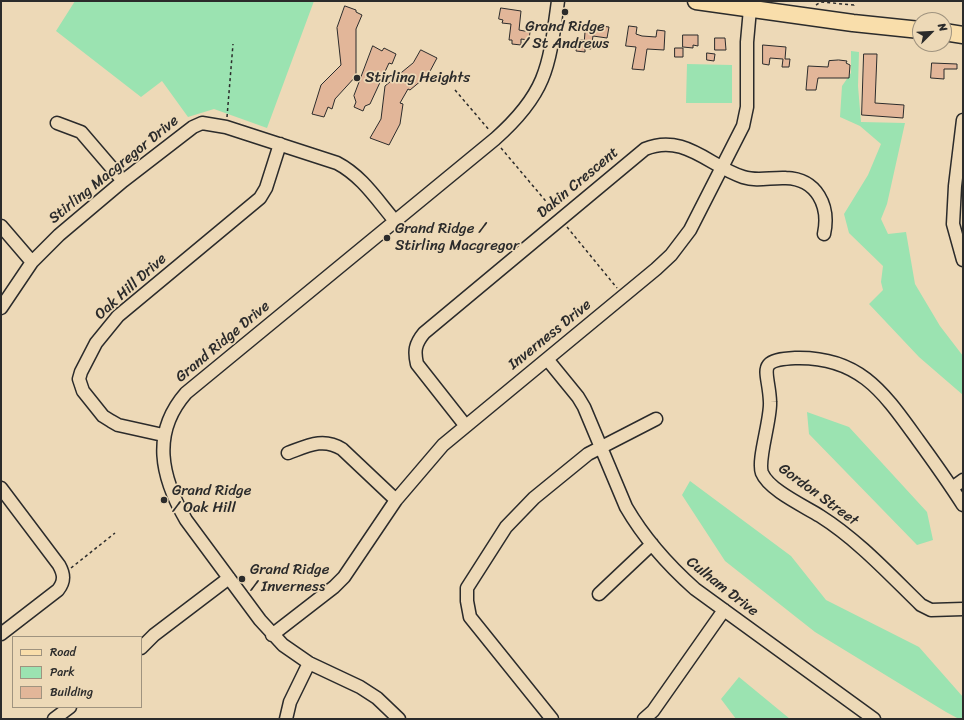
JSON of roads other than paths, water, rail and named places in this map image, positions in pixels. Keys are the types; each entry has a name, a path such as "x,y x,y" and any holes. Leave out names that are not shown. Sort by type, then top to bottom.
{"main road":[{"path":"696,1 853,24 912,29"},
{"path":"952,33 963,35"}],"street":[{"name":"Grand Ridge Drive","path":"399,719 377,698 360,686 309,663 283,645 272,635 228,578 179,509 166,468 163,434 168,418 177,403 186,393 512,124 531,102 546,71 558,1"},
{"name":"Inverness Drive","path":"272,635 334,587 344,577 396,500 443,445 465,425 624,296 671,255 682,241 690,230 723,167 746,117 747,42 750,8"},
{"path":"963,120 953,208 953,224 963,258"},
{"path":"57,123 81,132 123,181"},
{"name":"Stirling Macgregor Drive","path":"1,308 32,262 59,235 123,181 193,127 202,124 226,127 337,163 350,170 363,181 395,221"},
{"name":"Dakin Crescent","path":"465,425 417,364 414,352 417,341 424,333 645,149 656,144 667,143 682,147 748,178 788,178 810,186 821,198 824,205 826,215 824,234"},
{"name":"Oak Hill Drive","path":"163,434 118,425 110,421 83,391 79,380 81,372 96,343 118,316 260,198 266,188 280,144"},
{"path":"1,226 32,262"},
{"name":"Gordon Street","path":"963,505 889,399 870,380 839,364 822,358 777,359 770,363 766,372 770,401 770,419 761,461 762,472 770,484 836,526 850,537 921,605 931,610 963,610"},
{"name":"Culham Drive","path":"547,359 578,396 602,446 626,507 652,544 678,574 724,610 874,719"},
{"path":"552,719 470,617 467,601 467,588 506,527 534,498 588,454 656,419"},
{"path":"288,453 316,443 326,442 334,444 342,449 396,500"},
{"path":"952,488 963,480"},
{"path":"1,488 64,573 63,583 58,590 1,634"},
{"path":"599,594 652,544"},
{"path":"142,647 154,635 228,578"},
{"path":"652,716 724,610"},
{"path":"286,719 290,702 309,663"},
{"path":"54,719 69,708"}],"place":[{"name":"Grand Ridge / St Andrews","path":"565,12"},
{"name":"Stirling Heights","path":"357,78"},
{"name":"Grand Ridge / Stirling Macgregor","path":"387,238"},
{"name":"Grand Ridge / Oak Hill","path":"164,500"},
{"name":"Grand Ridge / Inverness","path":"242,579"}]}
